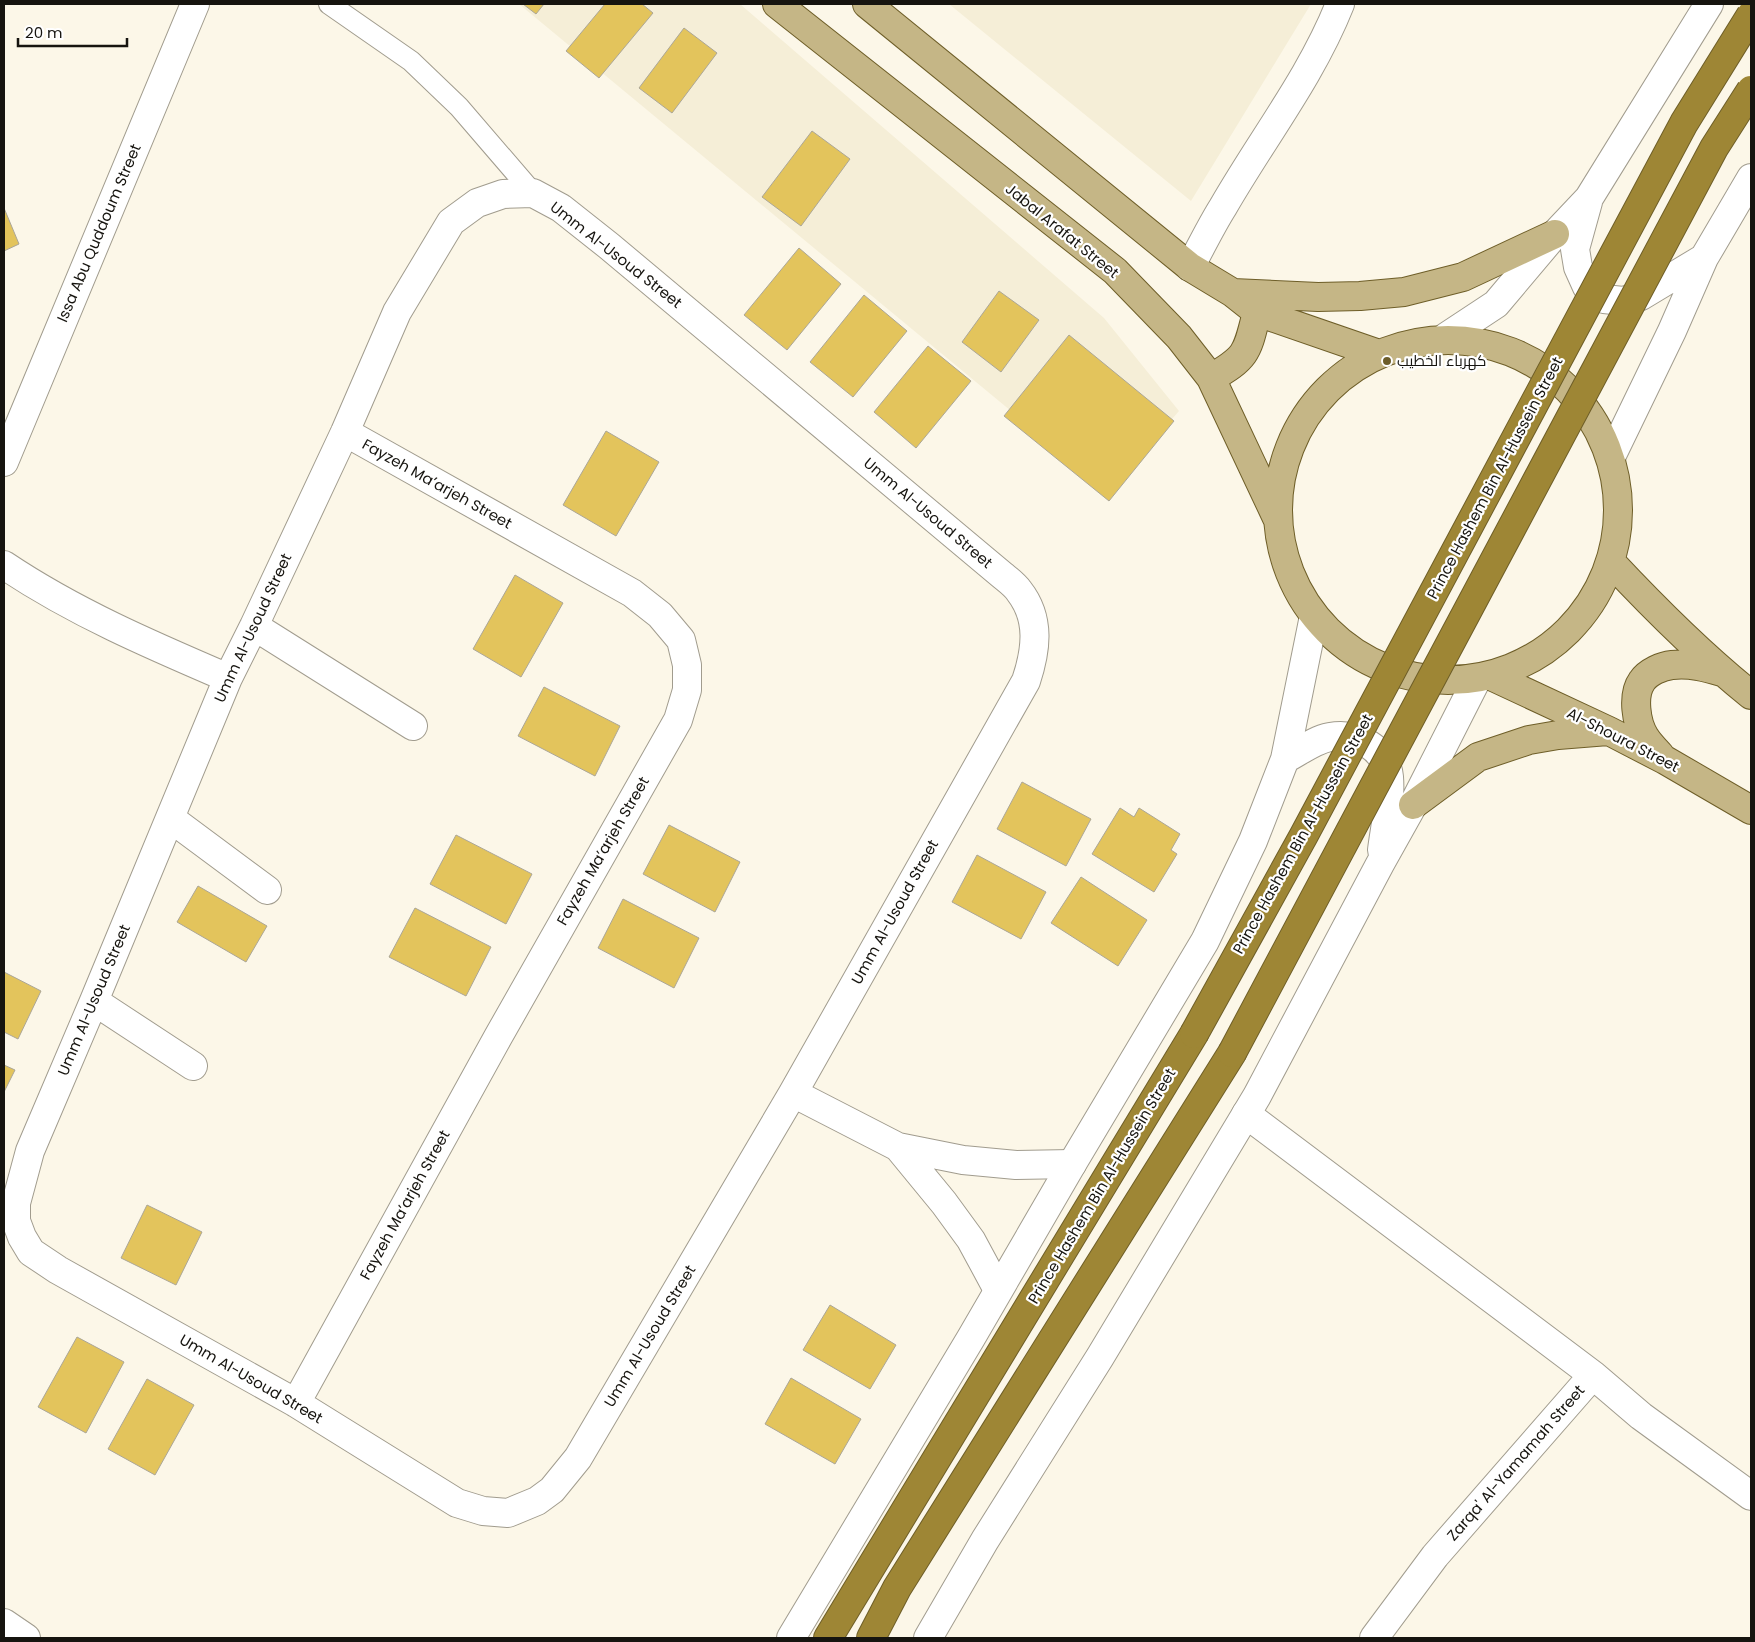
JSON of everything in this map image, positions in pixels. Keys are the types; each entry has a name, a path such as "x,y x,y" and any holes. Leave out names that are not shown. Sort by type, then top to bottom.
{"highway":[{"name":"Prince Hashem Bin Al-Hussein Street","path":"828,1638 1194,1034 1309,826 1684,123 1751,15"},
{"path":"870,1638 897,1588 1232,1053 1709,156 1751,90"}],"main road":[{"name":"Jabal Arafat Street","path":"777,4 1115,271 1178,337 1211,378 1277,518"},
{"path":"867,4 1190,267 1233,293 1257,312 1376,353"},
{"path":"1233,293 1318,297 1360,296 1388,294 1422,288 1464,278 1555,234"},
{"path":"1211,378 1234,366 1244,355 1250,342 1257,312"},
{"path":"1446,337 1516,352 1575,394 1611,457 1619,509 1611,562 1592,601 1565,634 1531,660 1484,677 1432,681 1387,670 1347,648 1314,616 1288,570 1277,518 1287,451 1322,393 1376,353 1410,341 1446,337"},
{"path":"1611,562 1647,601 1722,672 1751,695"},
{"path":"1665,760 1645,738 1640,726 1637,712 1637,692 1642,681 1656,670 1672,665 1696,665 1722,672"},
{"name":"Al-Shoura Street","path":"1484,677 1609,731 1665,760 1751,810"},
{"path":"1413,804 1478,757 1529,740 1558,735 1609,731"}],"street":[{"name":"Issa Abu Quddoum Street","path":"4,462 195,4"},
{"path":"1190,267 1223,206 1308,71 1340,4"},
{"path":"1446,337 1496,304 1555,234 1589,198 1709,4"},
{"path":"1611,457 1672,331 1704,258 1751,178"},
{"name":"Umm Al-Usoud Street","path":"533,193 561,208 609,246 1002,575 1020,592 1032,615 1035,638 1033,658 1026,681 794,1092 578,1458 552,1490 537,1501 508,1512 483,1511 457,1503 296,1403 58,1270 31,1252 22,1237 16,1221 16,1204 30,1152 228,678 345,432 397,312 452,222 477,204 503,194 533,193"},
{"path":"1589,198 1575,249 1578,267 1587,287 1604,299 1623,301 1641,296 1704,258"},
{"name":"Fayzeh Ma’arjeh Street","path":"296,1403 498,1037 678,720 687,690 688,664 681,640 660,615 632,593 345,432"},
{"path":"4,565 38,588 126,634 228,678"},
{"path":"791,1638 971,1338 1205,941 1253,841 1285,759 1314,616"},
{"path":"254,626 413,726"},
{"path":"928,1638 984,1540 1100,1357 1262,1087 1380,864 1484,677"},
{"path":"1285,759 1329,737 1362,740 1372,746 1384,759 1389,775 1390,794 1380,864"},
{"path":"170,818 267,890"},
{"path":"94,1001 194,1066"},
{"path":"794,1092 898,1147 963,1160 1016,1165 1072,1164"},
{"path":"1246,1114 1593,1375"},
{"path":"898,1147 972,1240 998,1290"},
{"name":"Zarqa' Al-Yamamah Street","path":"1374,1638 1435,1556 1593,1375 1641,1416 1751,1496"},
{"path":"4,1623 26,1638"}],"lane":[{"path":"329,4 411,61 459,108 533,193"}],"shaded area":[{"path":"519,4 740,4 1104,318 1179,411 1109,492"},
{"path":"949,4 1311,4 1191,201"}],"building":[{"path":"523,4 544,4 536,14"},
{"path":"605,4 642,4 653,13 599,78 566,51"},
{"path":"684,28 717,53 672,113 639,88"},
{"path":"812,131 850,159 801,226 762,197"},
{"path":"4,208 19,244 4,251"},
{"path":"799,248 841,284 787,350 744,315"},
{"path":"999,291 1039,320 1001,372 962,342"},
{"path":"864,295 907,331 853,397 810,362"},
{"path":"1069,335 1174,421 1109,501 1004,416"},
{"path":"928,346 971,381 916,448 874,412"},
{"path":"606,431 659,462 616,536 563,505"},
{"path":"515,575 563,603 521,677 473,649"},
{"path":"544,687 620,726 595,776 518,736"},
{"path":"1022,782 1091,819 1066,866 997,829"},
{"path":"1120,808 1134,817 1139,808 1180,834 1171,850 1177,854 1154,892 1092,854"},
{"path":"669,825 740,862 715,912 643,874"},
{"path":"456,835 532,874 506,924 430,884"},
{"path":"977,855 1046,892 1021,939 952,902"},
{"path":"1081,877 1147,920 1118,966 1051,923"},
{"path":"198,886 267,926 246,962 177,922"},
{"path":"623,899 699,938 674,988 598,948"},
{"path":"415,908 491,947 466,996 389,957"},
{"path":"4,972 41,991 18,1039 4,1032"},
{"path":"4,1065 15,1070 4,1092"},
{"path":"147,1205 202,1232 176,1285 121,1258"},
{"path":"830,1305 896,1345 870,1389 803,1350"},
{"path":"77,1337 124,1362 86,1433 38,1407"},
{"path":"791,1378 861,1419 835,1464 765,1424"},
{"path":"147,1379 194,1405 155,1475 108,1449"}],"place":[{"name":"كهرباء الخطيب","path":"1387,361"}]}
